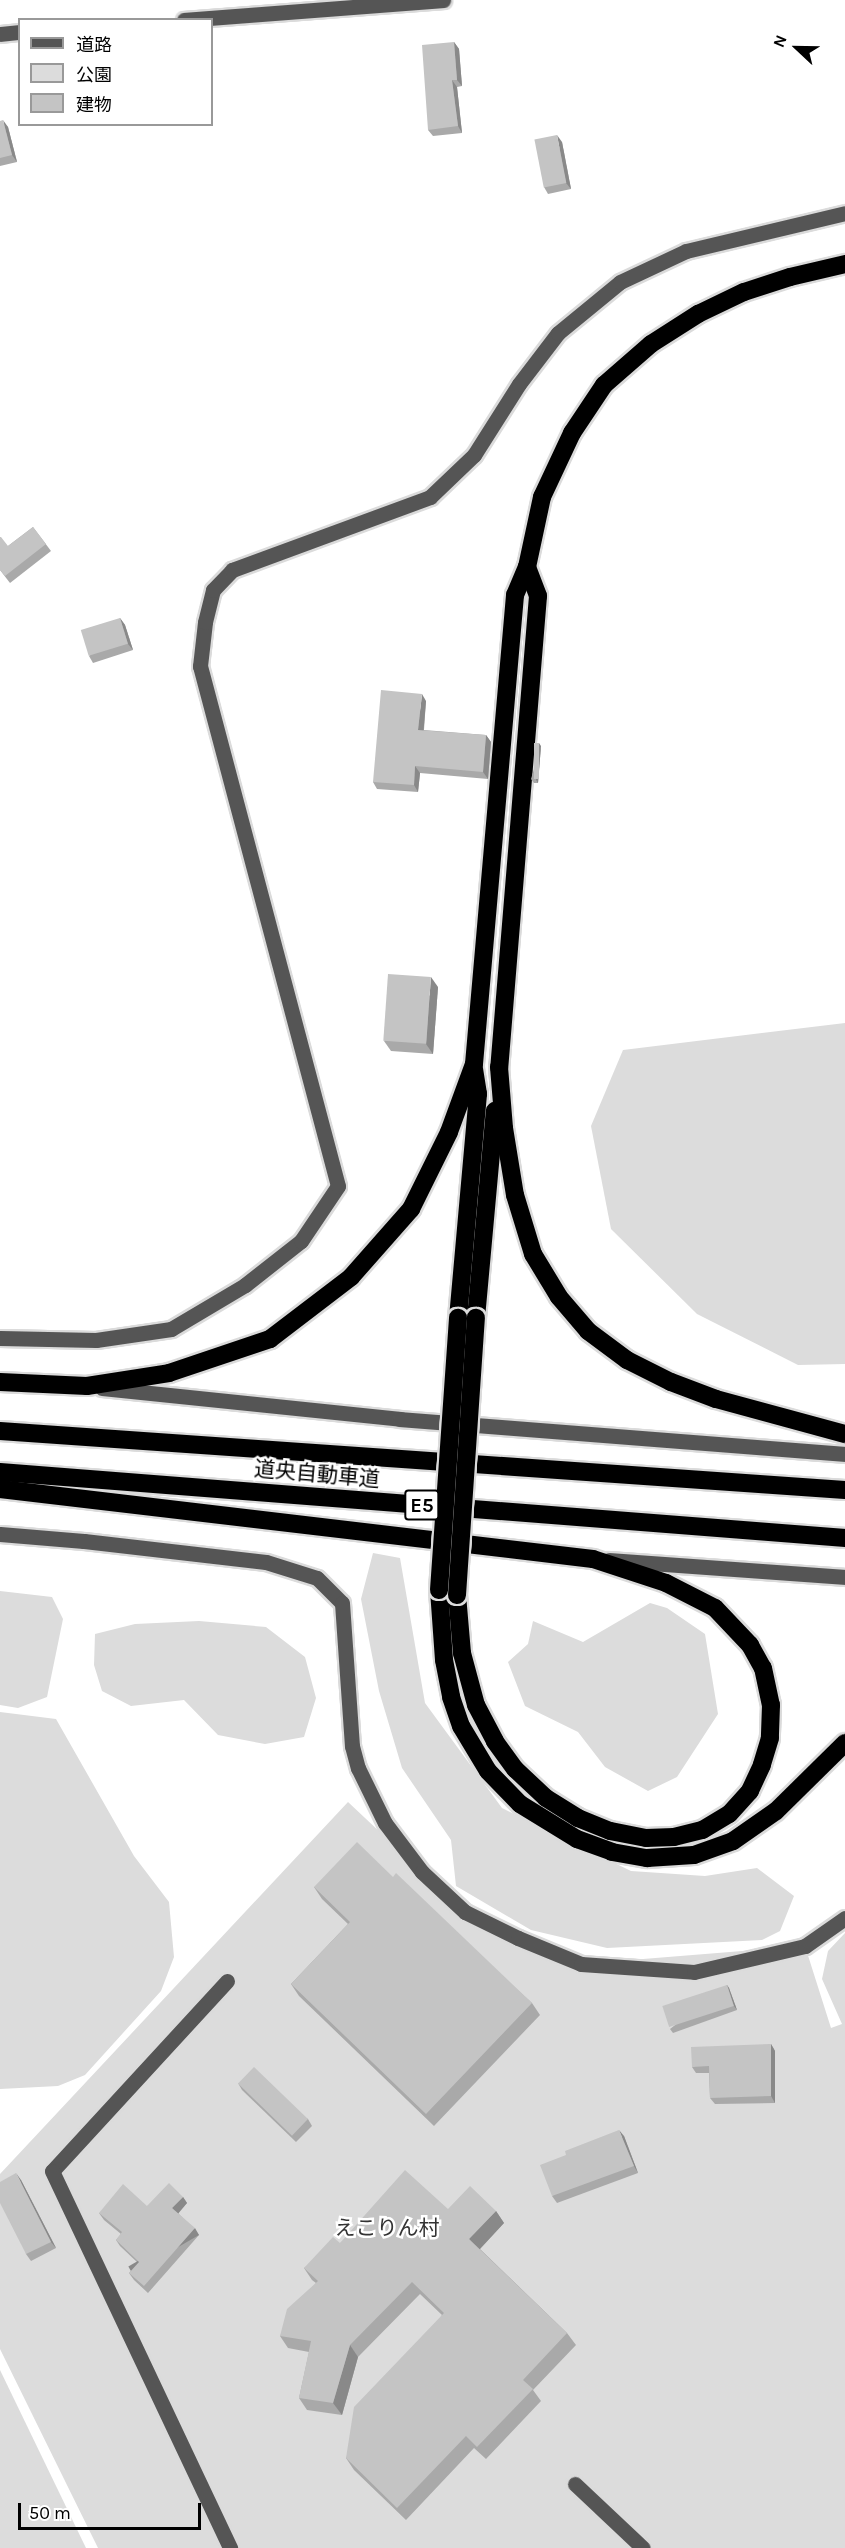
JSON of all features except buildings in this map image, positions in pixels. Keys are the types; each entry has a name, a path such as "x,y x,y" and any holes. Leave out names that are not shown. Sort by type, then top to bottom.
{"highway":[{"path":"845,264 790,277 744,292 698,314 651,344 604,385 572,433 542,497 527,567 515,595 474,1064 478,1094 458,1318 444,1660 451,1697 461,1726 488,1771 520,1804 548,1824 603,1849 647,1858 671,1857 694,1855 733,1841 776,1811 845,1743"},
{"path":"0,1489 593,1558 666,1583 715,1608 750,1645 763,1668 771,1705 770,1738 762,1765 750,1791 729,1814 702,1830 674,1837 646,1838 610,1831 578,1818 546,1798 514,1769 495,1741 476,1705 448,1592 476,1318 499,1067 538,596 527,567"},
{"path":"0,1382 87,1386 169,1373 270,1339 351,1277 411,1209 449,1132 474,1064"},
{"path":"499,1067 504,1128 515,1195 533,1254 559,1298 588,1331 627,1360 680,1386 767,1414 845,1434"},
{"name":"道央自動車道","path":"0,1431 845,1490"},
{"name":"道央自動車道","path":"0,1472 845,1538"}],"street":[{"path":"210,18 443,0"},
{"path":"0,34 18,32"},
{"path":"0,1338 96,1340 171,1329 245,1285 301,1241 338,1185 200,666 205,622 213,590 232,570 430,497 474,455 519,384 558,333 620,282 686,250 845,213"},
{"path":"87,1386 399,1419 845,1454"},
{"path":"0,1534 84,1541 266,1562 318,1578 342,1603 352,1746 358,1768 385,1823 422,1872 465,1912 518,1938 581,1964 694,1972 805,1946 845,1918"},
{"path":"593,1558 845,1577"},
{"path":"227,1981 52,2171 230,2548"},
{"path":"575,2484 643,2548"}],"green space":[{"path":"845,1023 845,1364 798,1365 697,1314 611,1229 591,1126 623,1050"},
{"path":"373,1553 400,1558 425,1703 502,1808 631,1871 705,1876 757,1868 794,1896 780,1931 762,1940 607,1948 531,1930 456,1886 451,1840 402,1768 379,1691 361,1599"},
{"path":"0,1591 52,1597 63,1619 47,1697 18,1708 0,1705"},
{"path":"650,1603 667,1608 705,1634 718,1714 677,1777 648,1791 605,1767 578,1732 525,1706 508,1662 528,1644 533,1621 583,1642"},
{"path":"199,1621 266,1627 305,1657 316,1698 304,1737 265,1744 218,1735 184,1700 131,1706 102,1691 94,1665 95,1634 135,1624"},
{"path":"0,1712 56,1719 134,1856 169,1902 174,1957 161,1991 85,2075 58,2086 0,2089"},
{"name":"えこりん村","path":"348,1802 465,1912 581,1964 805,1946 831,2028 842,2024 822,1979 828,1951 845,1933 845,2548 98,2548 0,2349 0,2174"},
{"path":"0,2370 86,2548 0,2548"}]}
